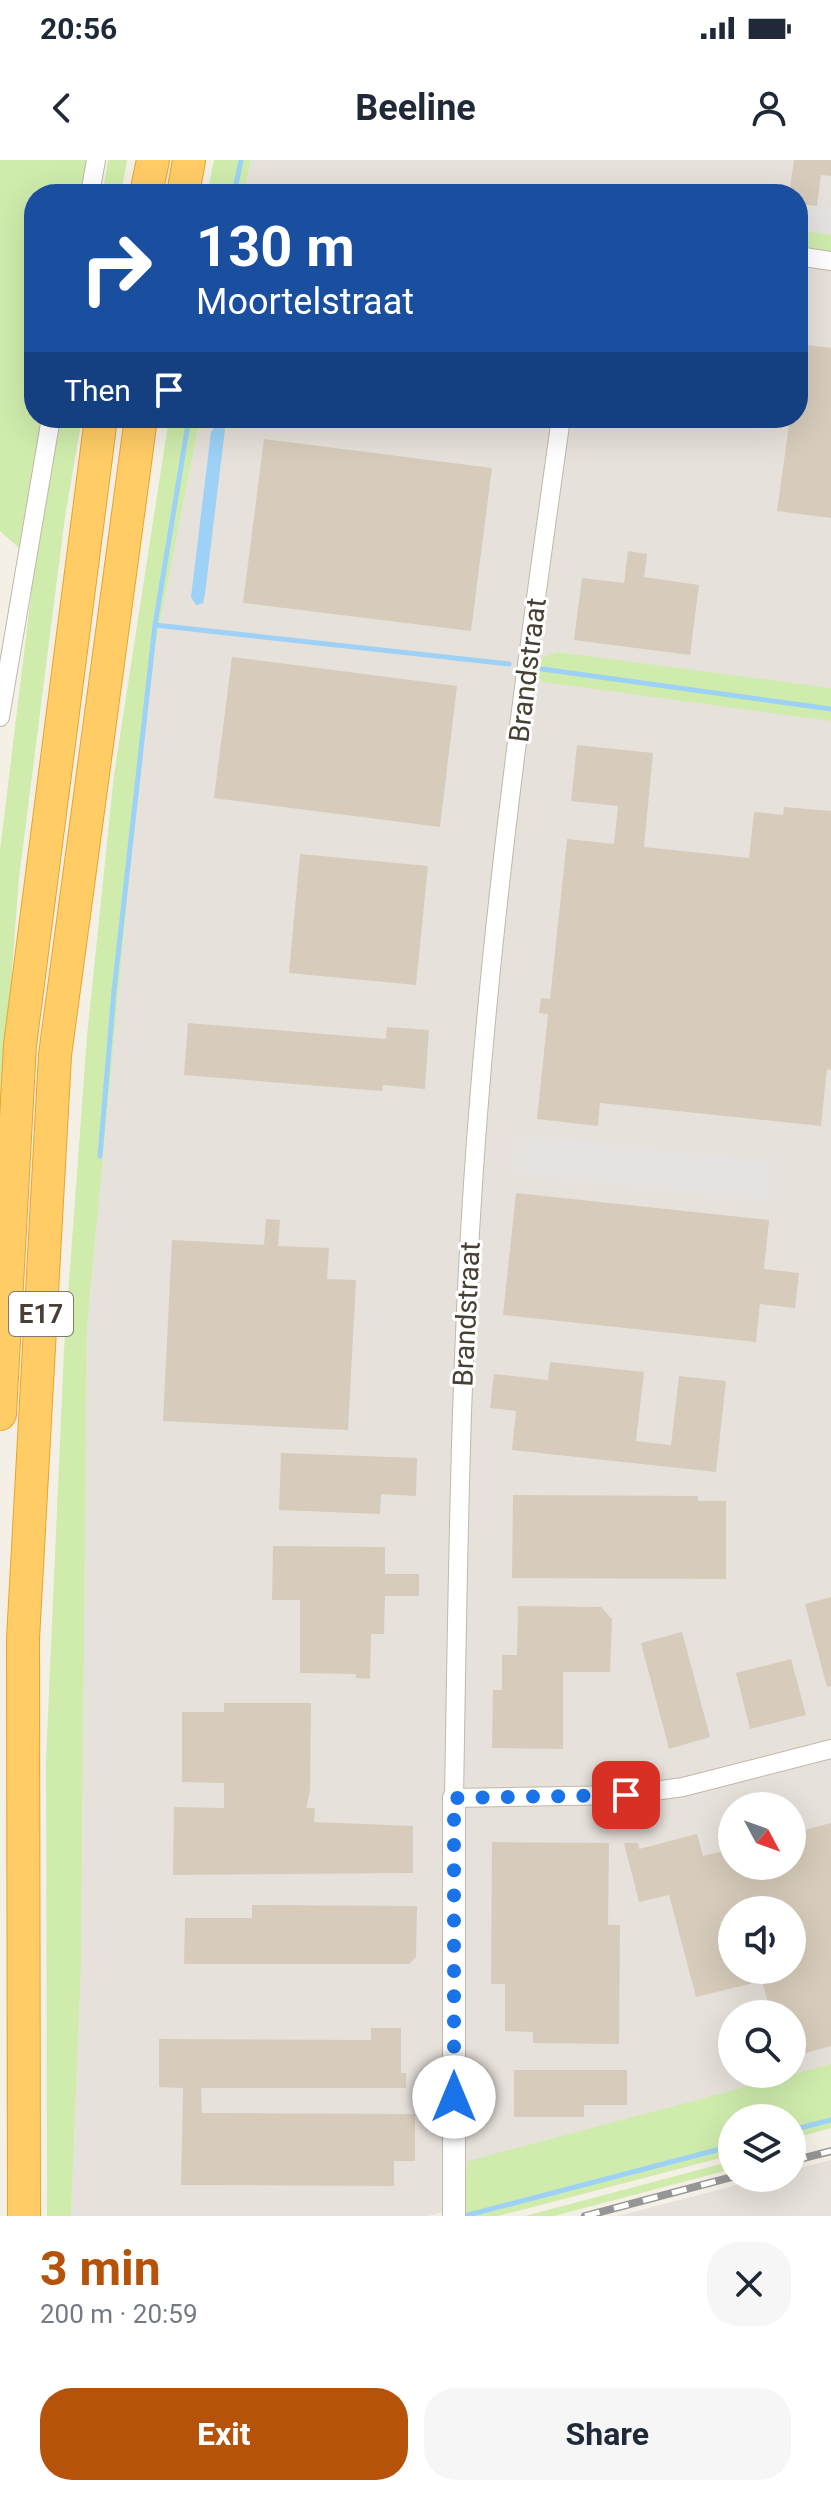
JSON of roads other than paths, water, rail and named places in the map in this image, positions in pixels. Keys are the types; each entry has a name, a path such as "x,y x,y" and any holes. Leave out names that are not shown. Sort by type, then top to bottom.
{"highway":[{"path":"148,184 153,160"},
{"path":"185,184 189,160"},
{"name":"E17","path":"0,1414 20,1045 100,428"},
{"name":"E17","path":"24,2216 23,1639 55,1055 140,428"}],"street":[{"path":"92,184 96,160"},
{"path":"808,258 831,261"},
{"path":"0,717 49,428"},
{"name":"Brandstraat","path":"454,2216 458,1470 479,1103 522,703 560,428"},
{"path":"454,1798 626,1795 683,1787 831,1749"}],"water":[{"path":"214,428 225,429 205,594 203,603 196,605 191,597 211,432"}],"waterway":[{"path":"236,184 241,160"},
{"path":"187,428 155,625 509,664"},
{"path":"100,1156 114,991 155,625"},
{"path":"542,669 831,709"},
{"path":"806,2126 831,2120"},
{"path":"468,2215 718,2150"}],"railway":[{"path":"806,2157 831,2151"},
{"path":"585,2216 718,2181"}]}
